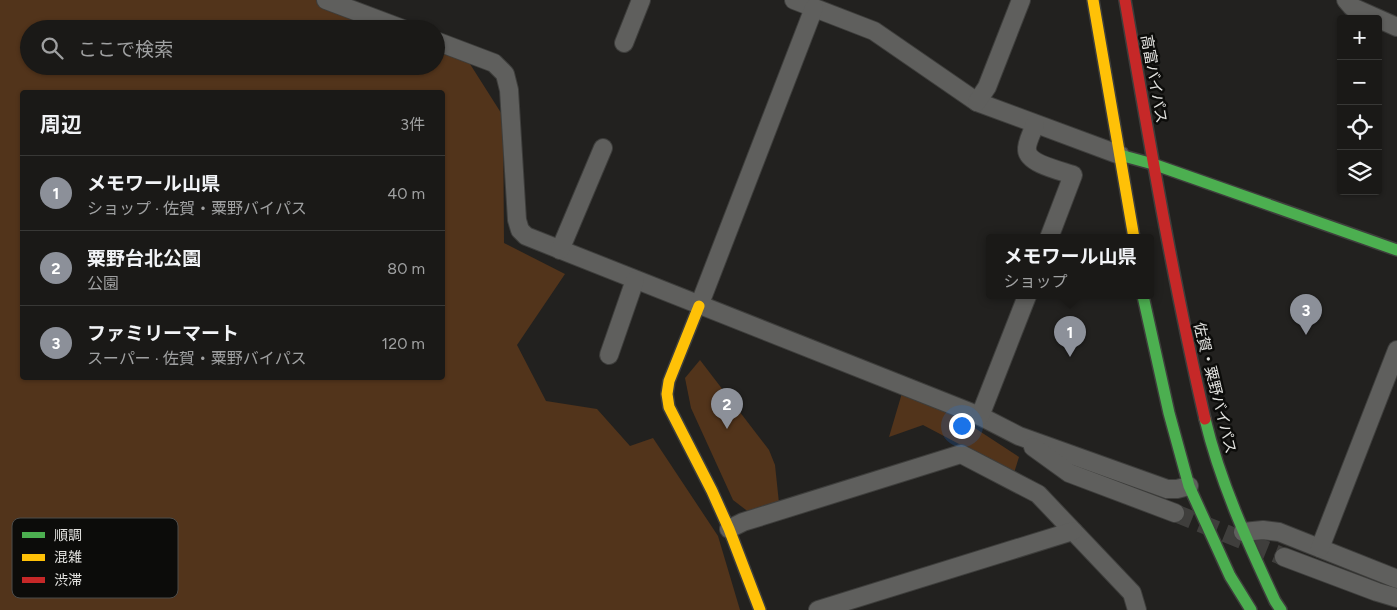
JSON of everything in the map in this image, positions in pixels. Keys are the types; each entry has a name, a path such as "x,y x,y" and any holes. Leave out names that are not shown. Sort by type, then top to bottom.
{"main road":[{"path":"1093,0 1133,234"},
{"name":"高富バイパス","path":"1125,0 1153,164"},
{"path":"1120,155 1153,164 1397,250"},
{"name":"佐賀・粟野バイパス","path":"1153,164 1186,342 1209,436 1243,532 1281,610"},
{"path":"1144,299 1168,413 1189,486 1230,576 1251,610"},
{"path":"699,306 669,381 667,394 669,406 730,529 760,610"}],"street":[{"path":"326,0 379,20"},
{"path":"624,43 641,0"},
{"path":"794,0 874,31 977,102 1120,155"},
{"path":"977,102 987,87 1021,0"},
{"path":"1346,0 1352,6 1397,27"},
{"path":"699,306 814,8"},
{"path":"445,44 494,63 505,74 509,90 517,220 520,230 526,236 980,416 1019,436 1167,489 1189,486"},
{"path":"1035,124 1026,150 1029,156 1034,161 1073,175 1051,234"},
{"path":"560,250 603,148"},
{"path":"609,355 635,280"},
{"path":"980,416 1026,299"},
{"path":"1320,548 1397,350"},
{"path":"1019,436 1069,473 1175,513"},
{"path":"730,529 743,522 961,454 1038,494 1132,593 1137,610"},
{"path":"1243,532 1263,530 1279,532 1397,579"},
{"path":"818,610 1073,531"},
{"path":"1284,557 1397,598"}],"shaded area":[{"path":"0,0 323,0 375,20 20,20 20,75 445,75 445,49 470,64 503,116 504,243 565,274 517,345 546,401 597,409 630,446 653,438 718,536 740,610 0,610"},
{"path":"700,360 769,450 775,465 779,503 750,513 733,500 691,408 685,378"},
{"path":"902,393 961,419 1019,457 1014,473 923,425 889,437"}],"tunnel":[{"path":"1175,513 1284,557"}],"traffic: fast":[{"path":"1120,155 1153,164 1397,250"},
{"path":"1144,299 1169,413 1189,486 1230,576 1251,610"},
{"path":"1205,419 1218,466 1236,512 1275,601 1281,610"}],"traffic: slow":[{"path":"1093,0 1133,234"},
{"path":"699,306 669,381 667,394 669,407 712,491 729,529 760,610"}],"traffic: jam":[{"path":"1125,0 1172,263 1205,419"}],"place":[{"name":"ファミリーマート","path":"1306,335"},
{"name":"メモワール山県","path":"1070,357"},
{"name":"粟野台北公園","path":"727,429"}]}
